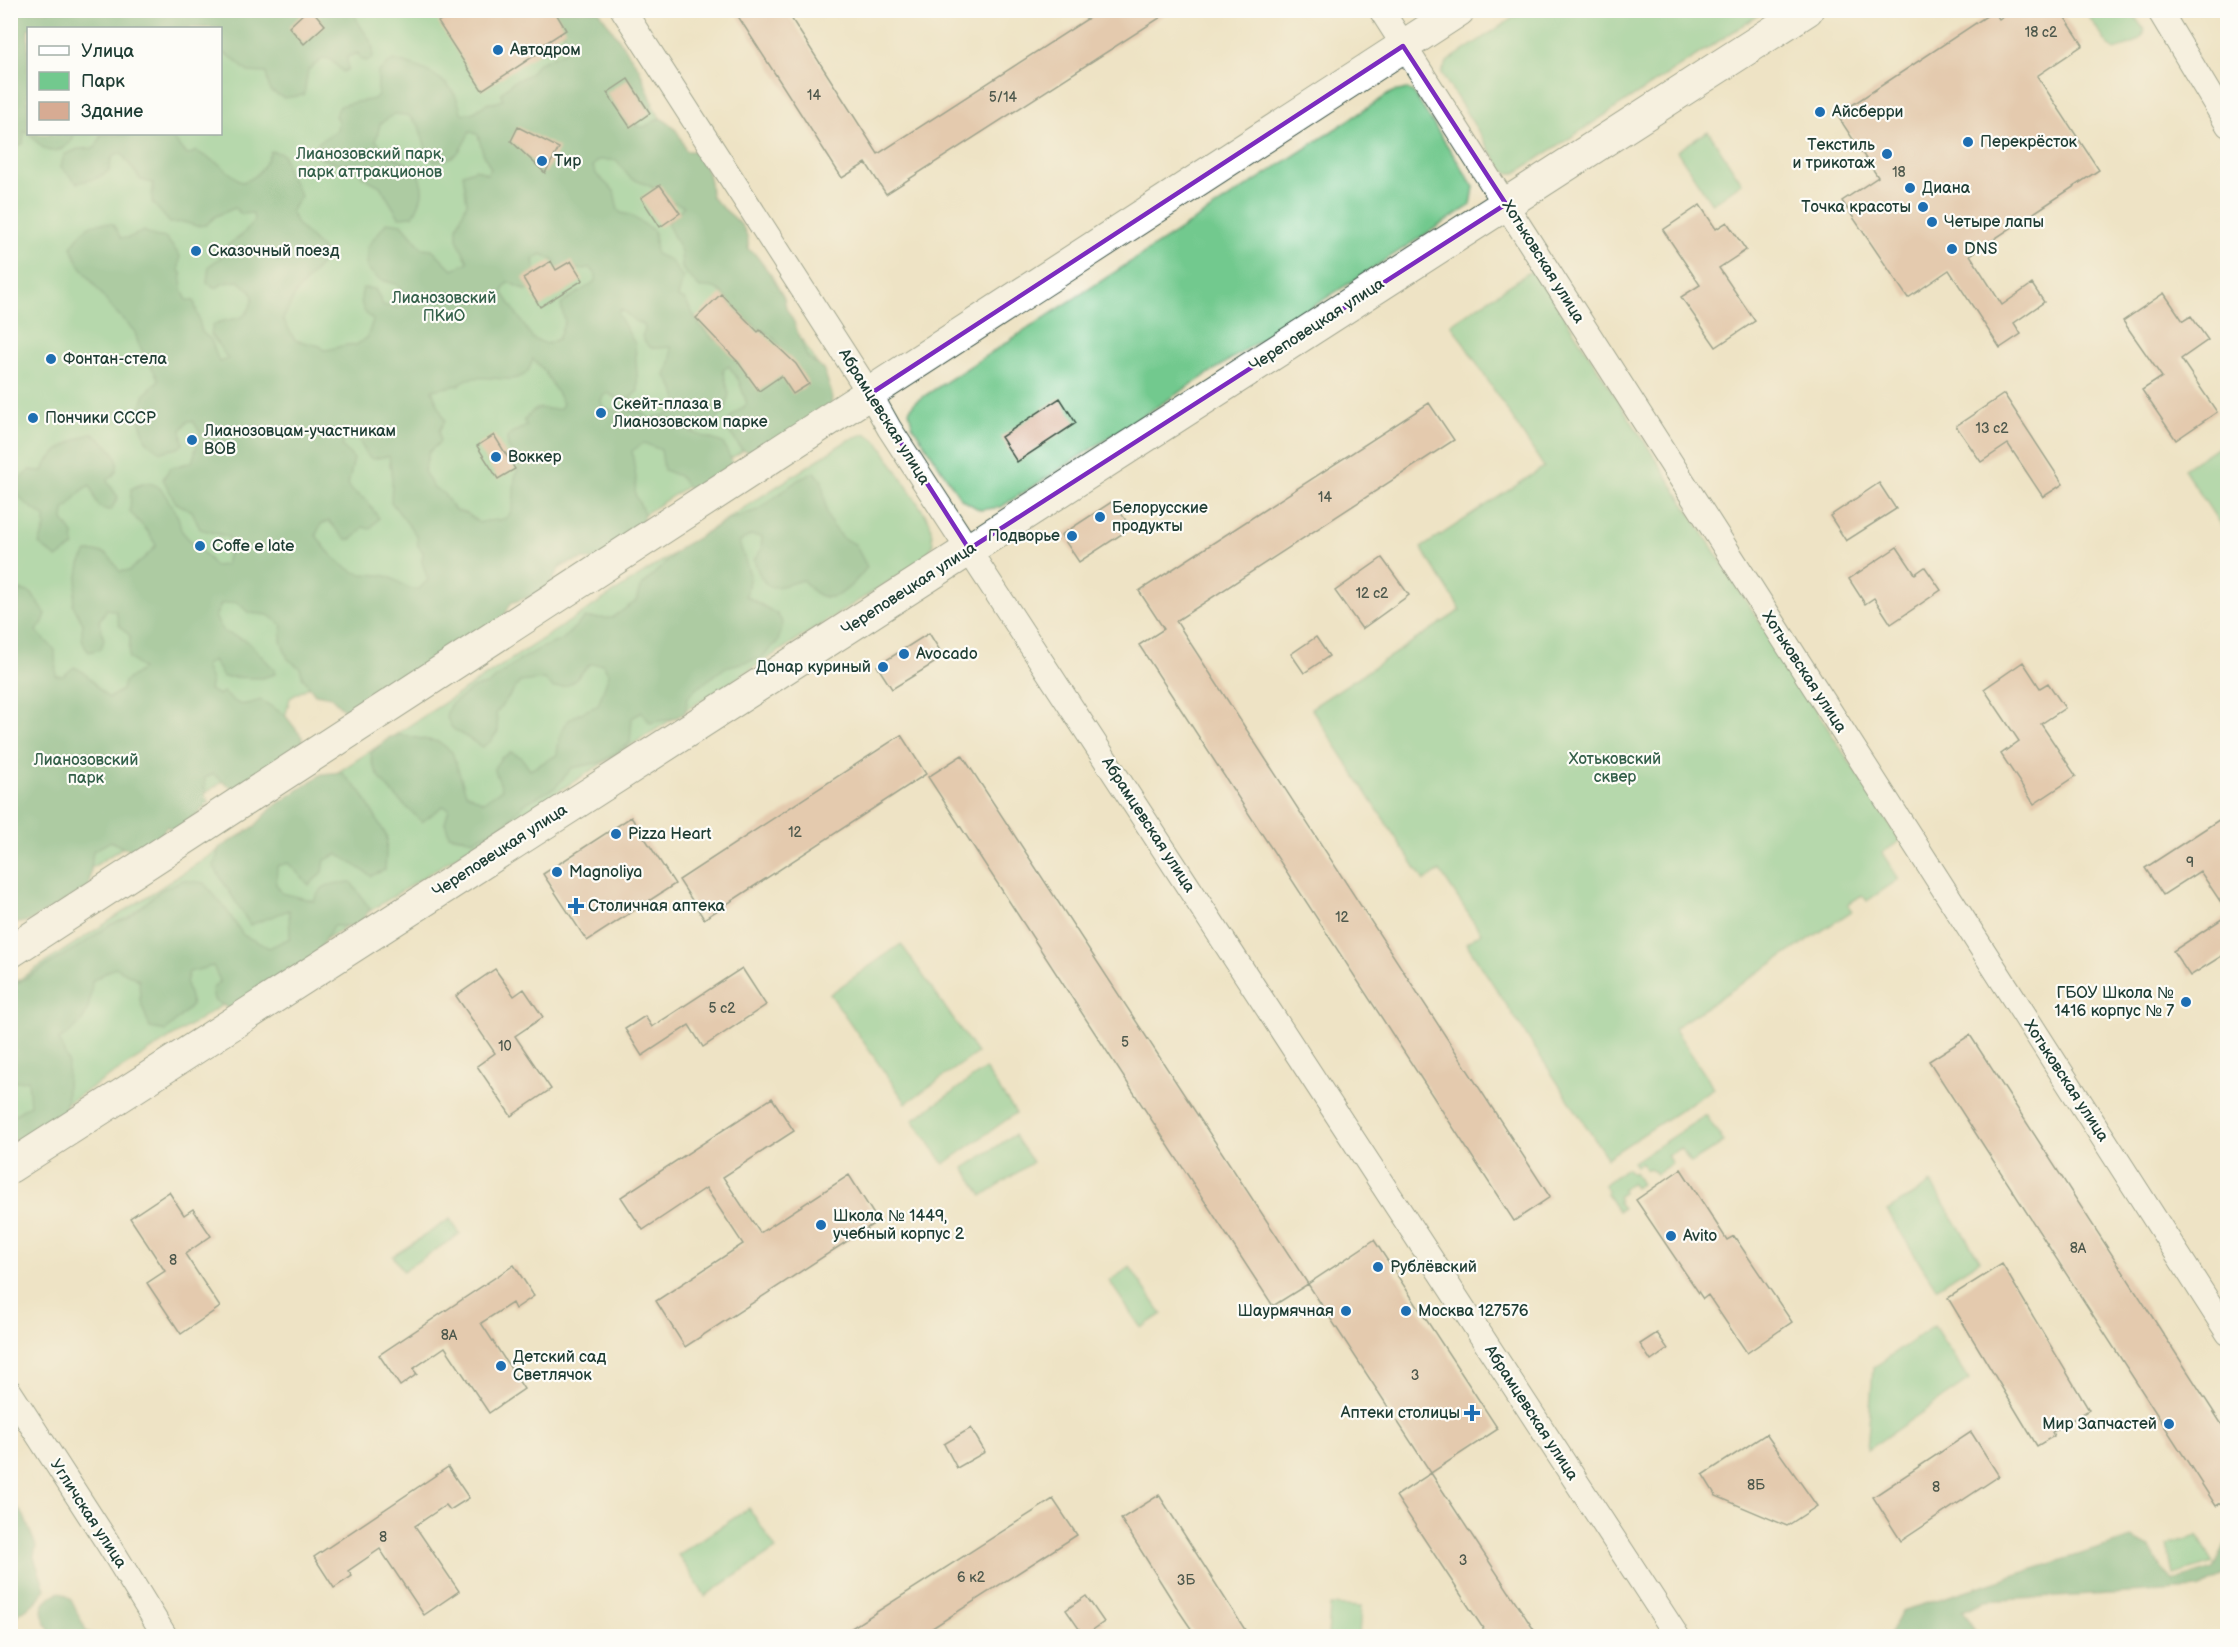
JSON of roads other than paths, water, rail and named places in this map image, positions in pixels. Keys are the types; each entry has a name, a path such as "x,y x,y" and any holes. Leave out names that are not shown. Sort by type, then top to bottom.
{"main road":[{"path":"10,952 1459,10"},
{"name":"Череповецкая улица","path":"10,1167 1808,10"}],"street":[{"name":"Абрамцевская улица","path":"623,10 870,394 889,428 1677,1636"},
{"name":"Хотьковская улица","path":"1381,10 2228,1333"},
{"path":"2159,10 2228,125"},
{"name":"Угличская улица","path":"10,1392 110,1545 165,1636"}],"place":[{"name":"Автодром","path":"498,50"},
{"name":"Айсберри","path":"1820,112"},
{"name":"Перекрёсток","path":"1968,142"},
{"name":"Текстиль и трикотаж","path":"1887,154"},
{"name":"Тир","path":"542,161"},
{"name":"Диана","path":"1910,188"},
{"name":"Точка красоты","path":"1923,207"},
{"name":"Четыре лапы","path":"1932,222"},
{"name":"DNS","path":"1952,249"},
{"name":"Cказочный поезд","path":"196,251"},
{"name":"Фонтан-стела","path":"51,359"},
{"name":"Скейт-плаза в Лианозовском парке","path":"601,413"},
{"name":"Пончики СССР","path":"33,418"},
{"name":"Лианозовцам-участникам ВОВ","path":"192,440"},
{"name":"Воккер","path":"496,457"},
{"name":"Белорусские продукты","path":"1100,517"},
{"name":"Подворье","path":"1072,536"},
{"name":"Coffe e late","path":"200,546"},
{"name":"Avocado","path":"904,654"},
{"name":"Донар куриный","path":"883,667"},
{"name":"Pizza Heart","path":"616,834"},
{"name":"Magnoliya","path":"557,872"},
{"name":"Столичная аптека","path":"576,906"},
{"name":"ГБОУ Школа № 1416 корпус № 7","path":"2186,1002"},
{"name":"Школа № 1449, учебный корпус 2","path":"821,1225"},
{"name":"Avito","path":"1671,1236"},
{"name":"Рублёвский","path":"1378,1267"},
{"name":"Шаурмячная","path":"1346,1311"},
{"name":"Москва 127576","path":"1406,1311"},
{"name":"Детский сад Светлячок","path":"501,1366"},
{"name":"Аптеки столицы","path":"1472,1413"},
{"name":"Мир Запчастей","path":"2169,1424"}],"park label":[{"name":"Лианозовский парк, парк аттракционов","path":"370,163"},
{"name":"Лианозовский ПКиО","path":"444,307"},
{"name":"Хотьковский сквер","path":"1615,768"},
{"name":"Лианозовский парк","path":"86,769"}]}
